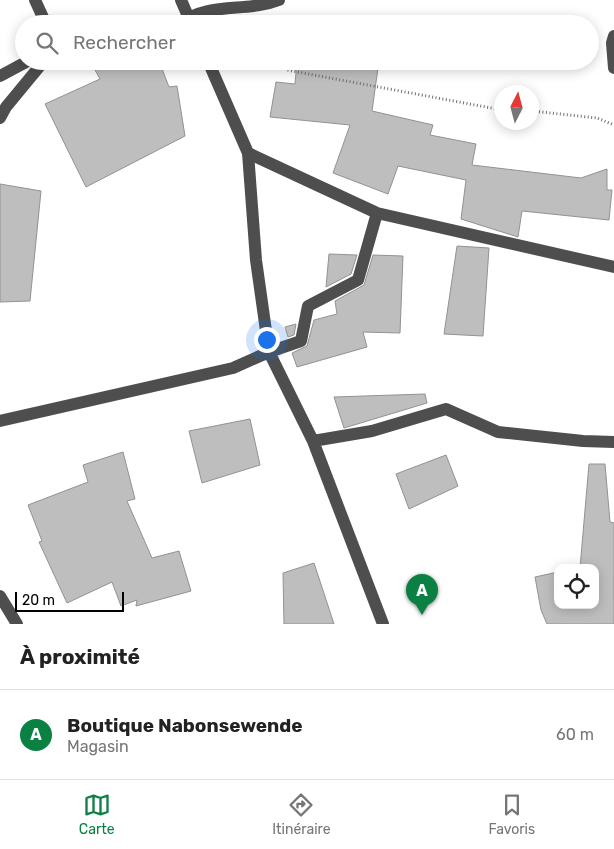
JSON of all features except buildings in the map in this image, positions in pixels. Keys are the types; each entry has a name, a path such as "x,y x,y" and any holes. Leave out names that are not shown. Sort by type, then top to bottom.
{"street":[{"path":"34,0 42,15"},
{"path":"181,0 185,15"},
{"path":"197,15 207,10 266,5 279,0"},
{"path":"614,36 612,43 614,68"},
{"path":"0,76 15,68"},
{"path":"0,118 6,107 37,70"},
{"path":"212,70 248,153 256,260 269,352 313,441 384,624"},
{"path":"248,153 377,213 614,267"},
{"path":"0,421 233,368 269,352 301,341 308,306 358,280 377,213"},
{"path":"313,441 372,431 446,409 498,432 582,442 614,442"},
{"path":"0,596 17,624"}],"path":[{"path":"287,70 494,109"},
{"path":"539,112 597,118 614,125"}],"place":[{"name":"Boutique Nabonsewende","path":"422,615"}]}
